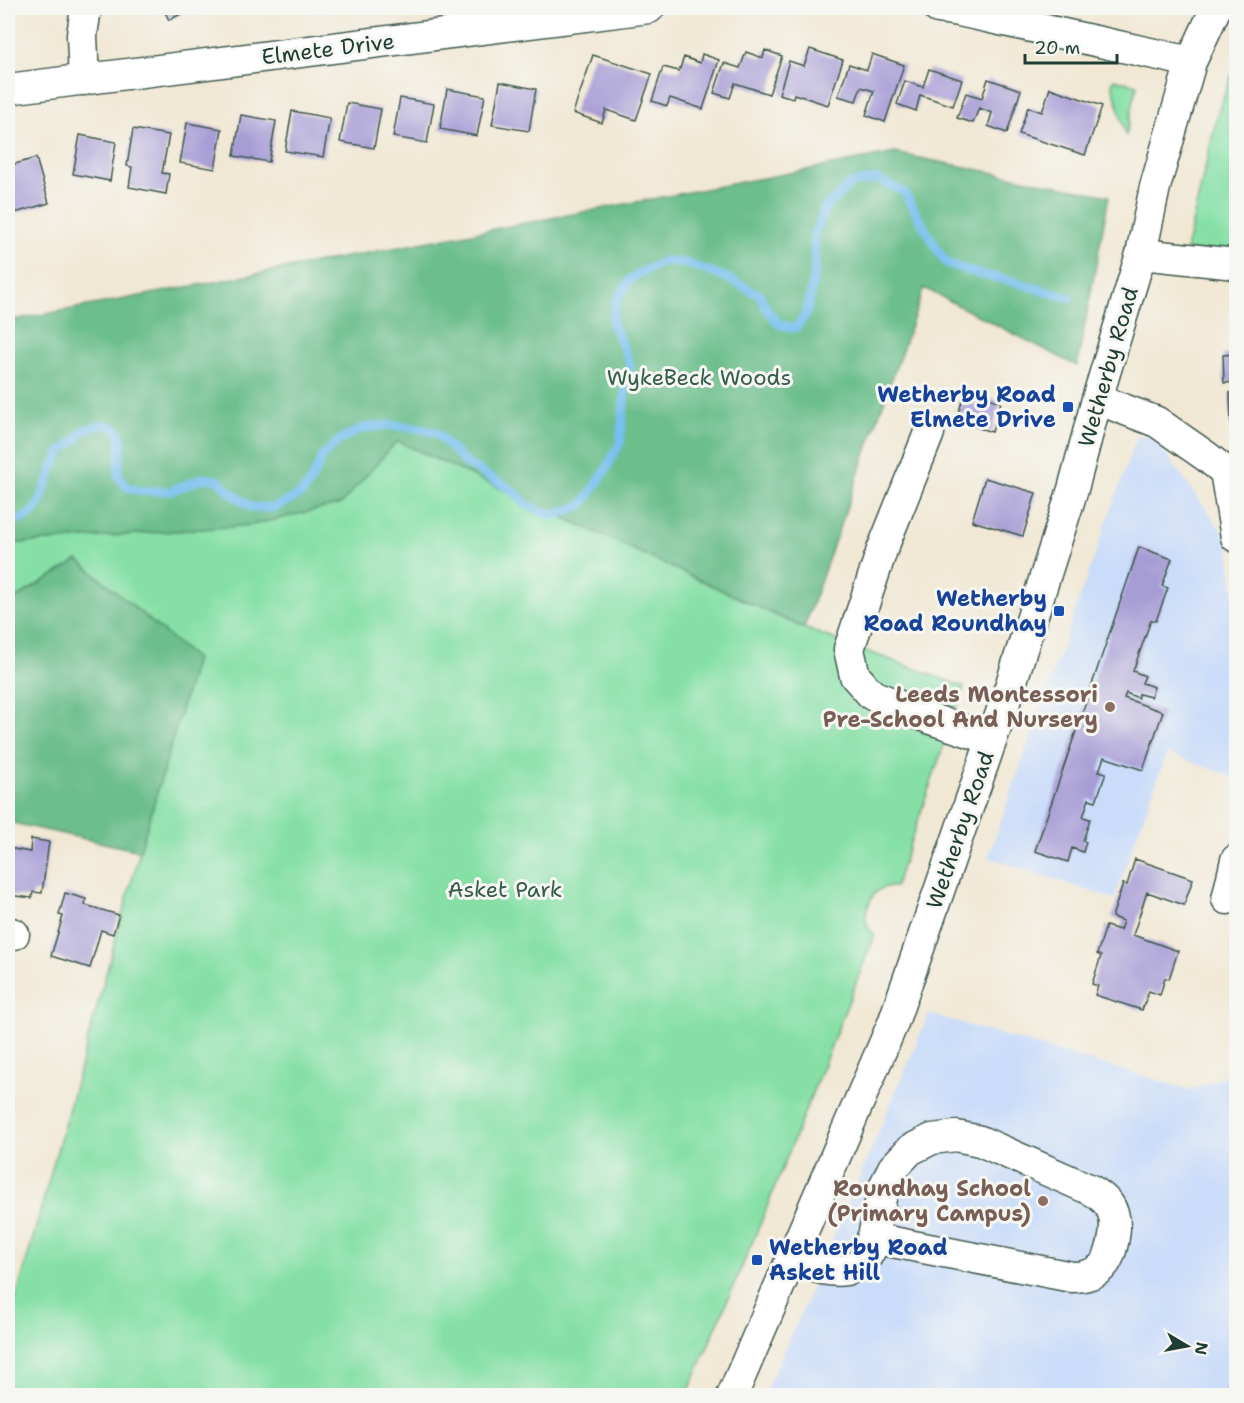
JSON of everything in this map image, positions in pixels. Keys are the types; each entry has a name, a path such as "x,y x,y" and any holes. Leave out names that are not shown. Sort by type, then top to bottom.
{"street":[{"path":"84,80 82,35 86,8"},
{"name":"Elmete Drive","path":"8,89 649,8"},
{"path":"938,8 1191,62"},
{"name":"Wetherby Road","path":"732,1395 893,1023 1013,679 1073,489 1096,399 1141,254 1155,187 1191,62 1216,8"},
{"path":"1141,254 1236,264"},
{"path":"1096,399 1157,422 1231,476 1236,537"},
{"path":"929,432 882,550 849,649 855,676 872,695 931,719 992,739"},
{"path":"1227,899 1236,860"},
{"path":"790,1261 841,1272 859,1266 870,1251 872,1238 883,1189 893,1168 910,1150 932,1139 956,1136 980,1141 1091,1190 1101,1196 1109,1206 1116,1229 1108,1261 1093,1274 1083,1277 1072,1277 872,1238"}],"shaded area":[{"path":"1137,436 1153,436 1229,541 1236,616 1236,778 1167,753 1114,899 988,857"},
{"name":"Roundhay School (Primary Campus)","path":"929,1014 1191,1090 1236,1072 1236,1395 763,1396 802,1311"}],"green space":[{"path":"1236,64 1236,253 1186,250 1218,112"},
{"path":"1114,79 1137,85 1126,136 1112,84"},
{"name":"WykeBeck Woods","path":"895,153 1109,196 1077,366 924,288 804,628 397,441 341,504 252,525 8,544 8,321"},
{"name":"Asket Park","path":"397,441 804,628 964,687 895,887 879,890 869,904 866,921 875,935 761,1222 687,1395 8,1395 8,1328 140,851 196,659 78,560 8,603 8,544 252,525 340,504"},
{"path":"78,560 196,659 140,851 8,822 8,603"}],"building":[{"path":"163,8 193,8 169,20"},
{"path":"810,49 843,60 828,105 794,94 793,98 779,94 789,61 804,66"},
{"path":"765,50 782,56 769,94 735,83 730,98 714,93 724,63 740,68 746,52 763,58"},
{"path":"702,54 719,60 703,109 670,98 667,106 652,101 663,67 679,71 684,57 700,63"},
{"path":"872,54 904,65 885,122 866,115 874,91 861,87 856,101 838,96 849,64 867,70"},
{"path":"593,55 652,74 636,120 606,110 602,123 573,113"},
{"path":"929,69 962,80 953,106 920,95 916,111 897,104 905,81 923,87"},
{"path":"988,79 1021,90 1007,133 988,126 992,113 979,108 973,123 957,118 966,93 982,98"},
{"path":"500,82 536,89 529,131 492,125"},
{"path":"1050,88 1102,106 1085,155 1019,134 1028,107 1042,112"},
{"path":"447,89 485,96 477,136 440,129"},
{"path":"400,98 434,104 427,143 393,137"},
{"path":"347,103 381,109 374,148 340,142"},
{"path":"292,111 330,118 323,157 285,151"},
{"path":"241,115 276,121 269,162 234,156"},
{"path":"187,123 222,129 215,169 180,163"},
{"path":"133,129 169,135 162,173 169,174 166,194 129,187 132,167 127,166"},
{"path":"80,135 116,142 110,181 73,174"},
{"path":"36,158 49,203 8,215 8,166"},
{"path":"1236,354 1236,382 1224,383 1223,355"},
{"path":"965,391 1001,402 992,432 956,421"},
{"path":"1236,392 1236,422 1231,423 1230,393"},
{"path":"985,478 1036,493 1023,536 972,521"},
{"path":"1139,547 1172,559 1162,586 1168,588 1156,621 1151,620 1133,671 1145,676 1142,683 1154,687 1151,697 1139,694 1138,698 1126,693 1124,698 1163,712 1143,770 1104,757 1099,771 1106,773 1096,801 1089,799 1083,817 1090,819 1083,841 1086,842 1083,852 1072,848 1068,862 1035,851"},
{"path":"31,839 49,842 42,893 33,892 32,898 8,895 8,848 30,852"},
{"path":"1135,859 1193,879 1184,905 1147,892 1133,935 1178,951 1169,979 1165,978 1160,995 1149,991 1142,1010 1095,995 1098,986 1092,984 1101,956 1097,954 1106,926 1120,930 1123,921 1112,917 1123,884 1127,885"},
{"path":"65,893 86,899 85,905 119,915 113,934 101,930 90,968 51,956 63,916 59,915"},
{"path":"1236,1370 1236,1396 1224,1396"}],"waterway":[{"path":"8,522 24,518 36,509 51,471 62,451 84,430 110,425 119,432 121,442 118,476 127,487 140,491 171,491 203,478 218,480 251,507 273,508 303,492 311,481 323,455 340,440 363,428 391,425 437,433 464,462 515,492 525,503 542,512 555,515 582,505 604,473 620,443 625,390 630,366 612,323 617,299 630,280 665,261 688,264 725,277 760,295 767,310 779,324 796,328 806,314 811,293 815,267 814,235 826,206 850,184 877,179 904,192 946,263 1069,298"}],"place":[{"name":"Wetherby Road Elmete Drive","path":"1068,407"},
{"name":"Wetherby Road Roundhay","path":"1059,611"},
{"name":"Leeds Montessori Pre-School And Nursery","path":"1110,707"},
{"name":"Roundhay School (Primary Campus)","path":"1043,1201"},
{"name":"Wetherby Road Asket Hill","path":"757,1260"}]}
